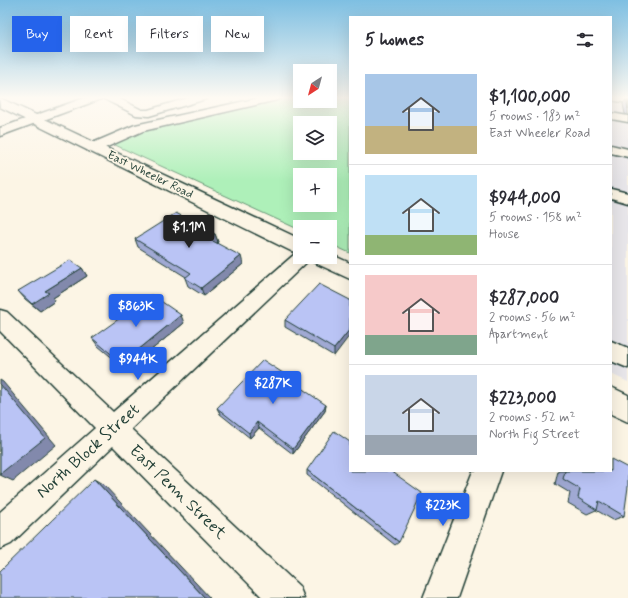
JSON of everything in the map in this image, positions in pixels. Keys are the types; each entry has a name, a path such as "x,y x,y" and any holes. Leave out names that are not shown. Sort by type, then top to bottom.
{"main road":[{"name":"East Wheeler Road","path":"47,125 293,244"},
{"path":"334,264 349,272"},
{"path":"612,401 628,409"}],"street":[{"path":"0,132 19,125"},
{"path":"93,148 140,128 154,125"},
{"path":"612,149 628,153"},
{"path":"612,193 628,198"},
{"name":"North Block Street","path":"0,533 113,428 294,264"},
{"name":"East Penn Street","path":"0,318 287,598"},
{"path":"612,351 628,358"},
{"path":"440,598 487,472"}],"shaded area":[{"path":"612,125 628,125 628,382 612,374"}],"green space":[{"path":"168,125 293,125 293,160 337,160 337,125 349,125 349,253 337,247 337,220 293,220 293,227 113,144 143,131"}],"building":[{"path":"176,213 215,234 209,239 241,256 201,288 185,278 191,273 135,239"},
{"path":"70,260 82,268 45,291 49,293 32,304 18,291"},
{"path":"319,284 349,299 349,330 334,349 285,320"},
{"path":"152,295 181,315 122,363 92,338"},
{"path":"263,360 292,379 291,381 326,405 293,449 257,422 249,433 217,408"},
{"path":"0,384 45,438 0,474"},
{"path":"334,431 349,441 349,472 392,472 422,493 399,542 307,470"},
{"path":"612,460 628,468 628,487 624,516 599,501 597,510 578,498 580,489 563,479 565,472 612,472"},
{"path":"94,479 205,598 0,598 0,571"}]}
